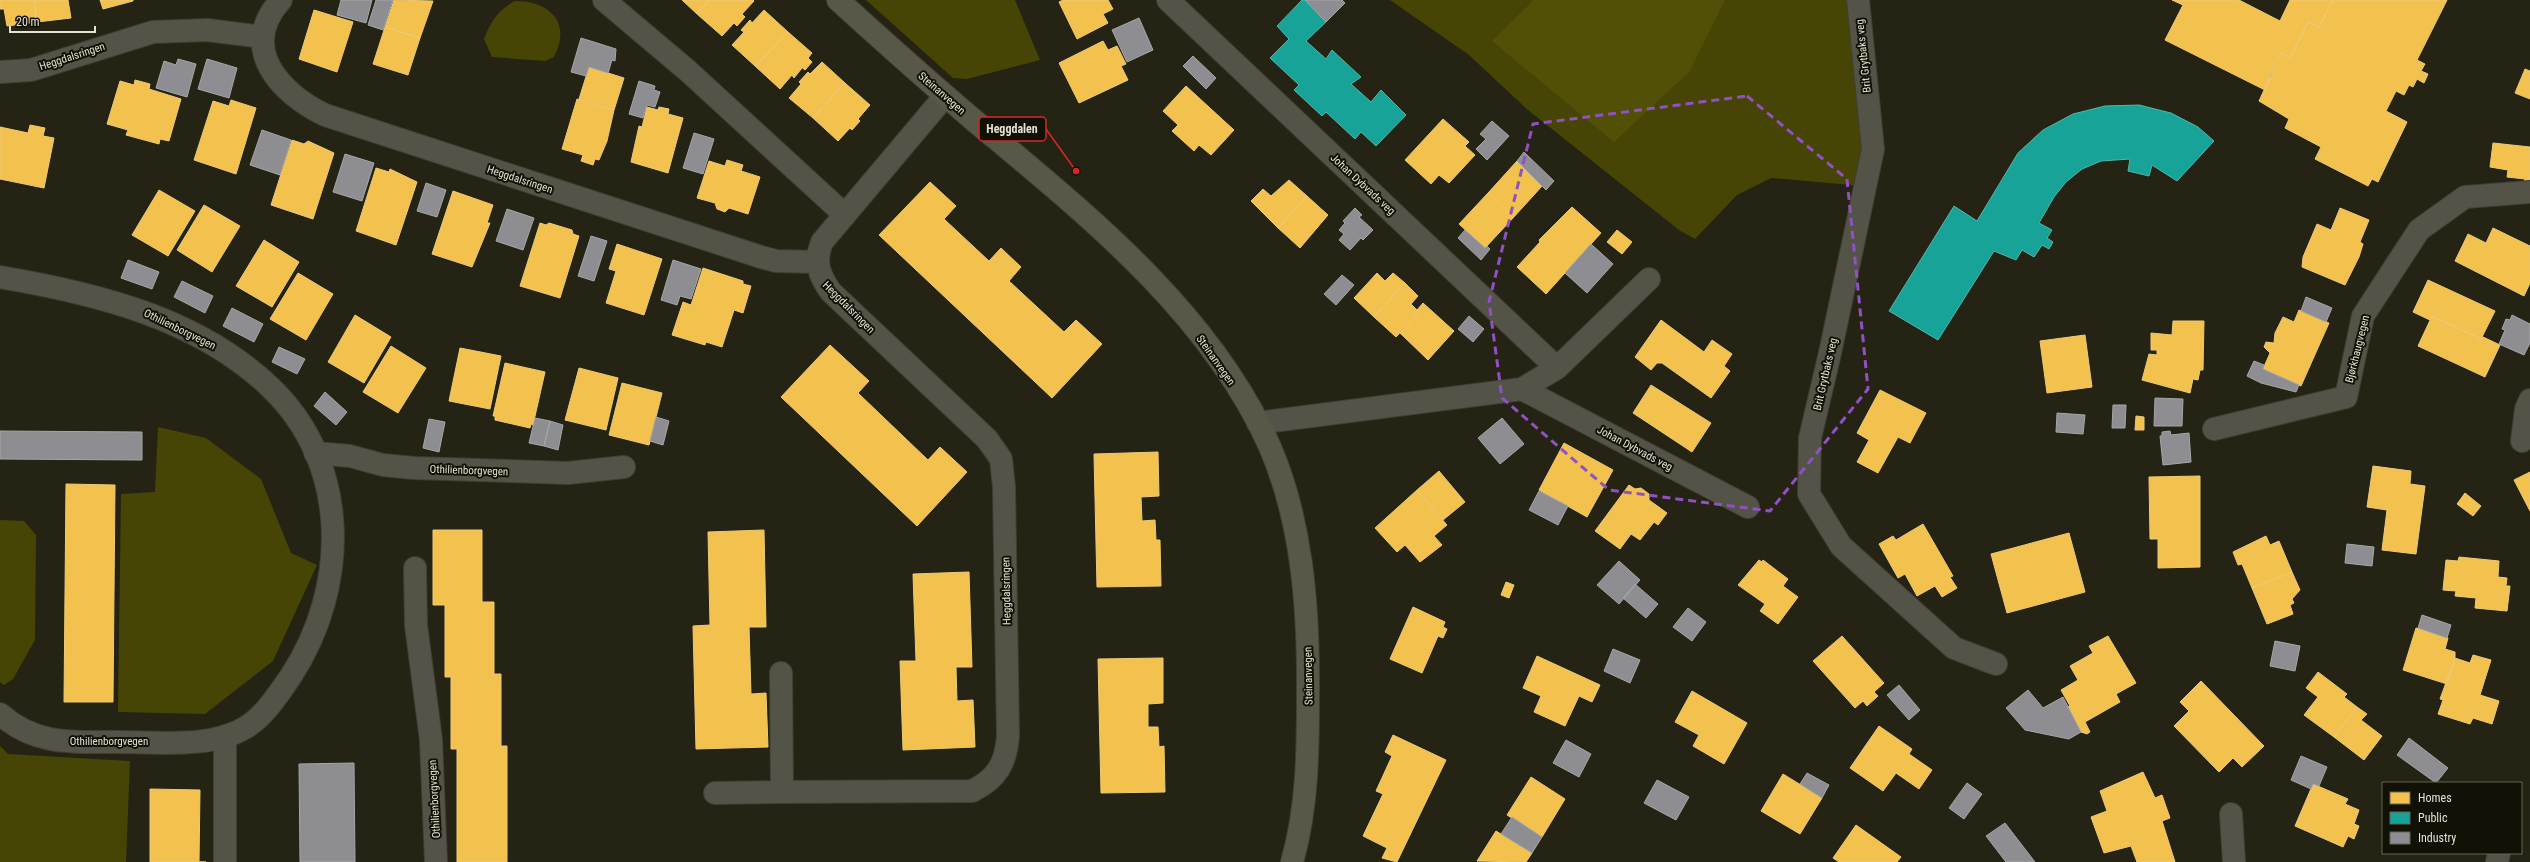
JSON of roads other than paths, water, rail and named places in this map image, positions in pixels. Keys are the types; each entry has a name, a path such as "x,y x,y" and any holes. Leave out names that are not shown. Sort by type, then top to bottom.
{"main road":[{"name":"Steinanvegen","path":"838,0 945,96 1110,237 1162,290 1195,329 1230,378 1258,423 1271,449 1294,525 1306,609 1308,726 1305,787 1301,826 1292,862"}],"street":[{"name":"Heggdalsringen","path":"281,0 266,24 263,37 266,57 278,82 306,106 324,115 761,257 776,261 818,262"},
{"path":"604,0 688,71 845,215"},
{"name":"Johan Dybvads veg","path":"1168,0 1557,368"},
{"name":"Brit Grytbaks veg","path":"1858,0 1873,148 1830,353 1810,438 1809,494 1841,546 1847,552 1954,648 1996,664"},
{"name":"Heggdalsringen","path":"0,72 31,70 153,32 207,30 263,37"},
{"name":"Heggdalsringen","path":"715,793 972,791 985,784 1002,767 1006,754 1008,736 1004,487 1001,459 987,439 831,292 821,280 818,262 822,242 945,96"},
{"name":"Bjørkhaugvegen","path":"2214,430 2346,397 2363,316 2419,230 2465,197 2530,192"},
{"name":"Othilienborgvegen","path":"0,277 51,286 145,312 221,349 271,388 305,431 330,494 333,518 333,556 325,602 308,648 267,709 248,726 225,736 195,741 158,742 53,740 38,738 24,732 0,714"},
{"path":"1258,423 1522,389 1557,368 1649,279"},
{"name":"Johan Dybvads veg","path":"1522,389 1748,507"},
{"path":"2522,441 2526,409 2530,400"},
{"name":"Othilienborgvegen","path":"315,453 350,456 383,465 414,468 568,473 624,467"},
{"name":"Othilienborgvegen","path":"415,568 416,625 431,740 436,862"},
{"path":"781,673 782,792"},
{"path":"225,736 225,862"},
{"path":"2231,814 2234,862"}],"place":[{"name":"Heggdalen","path":"1076,171"}]}
